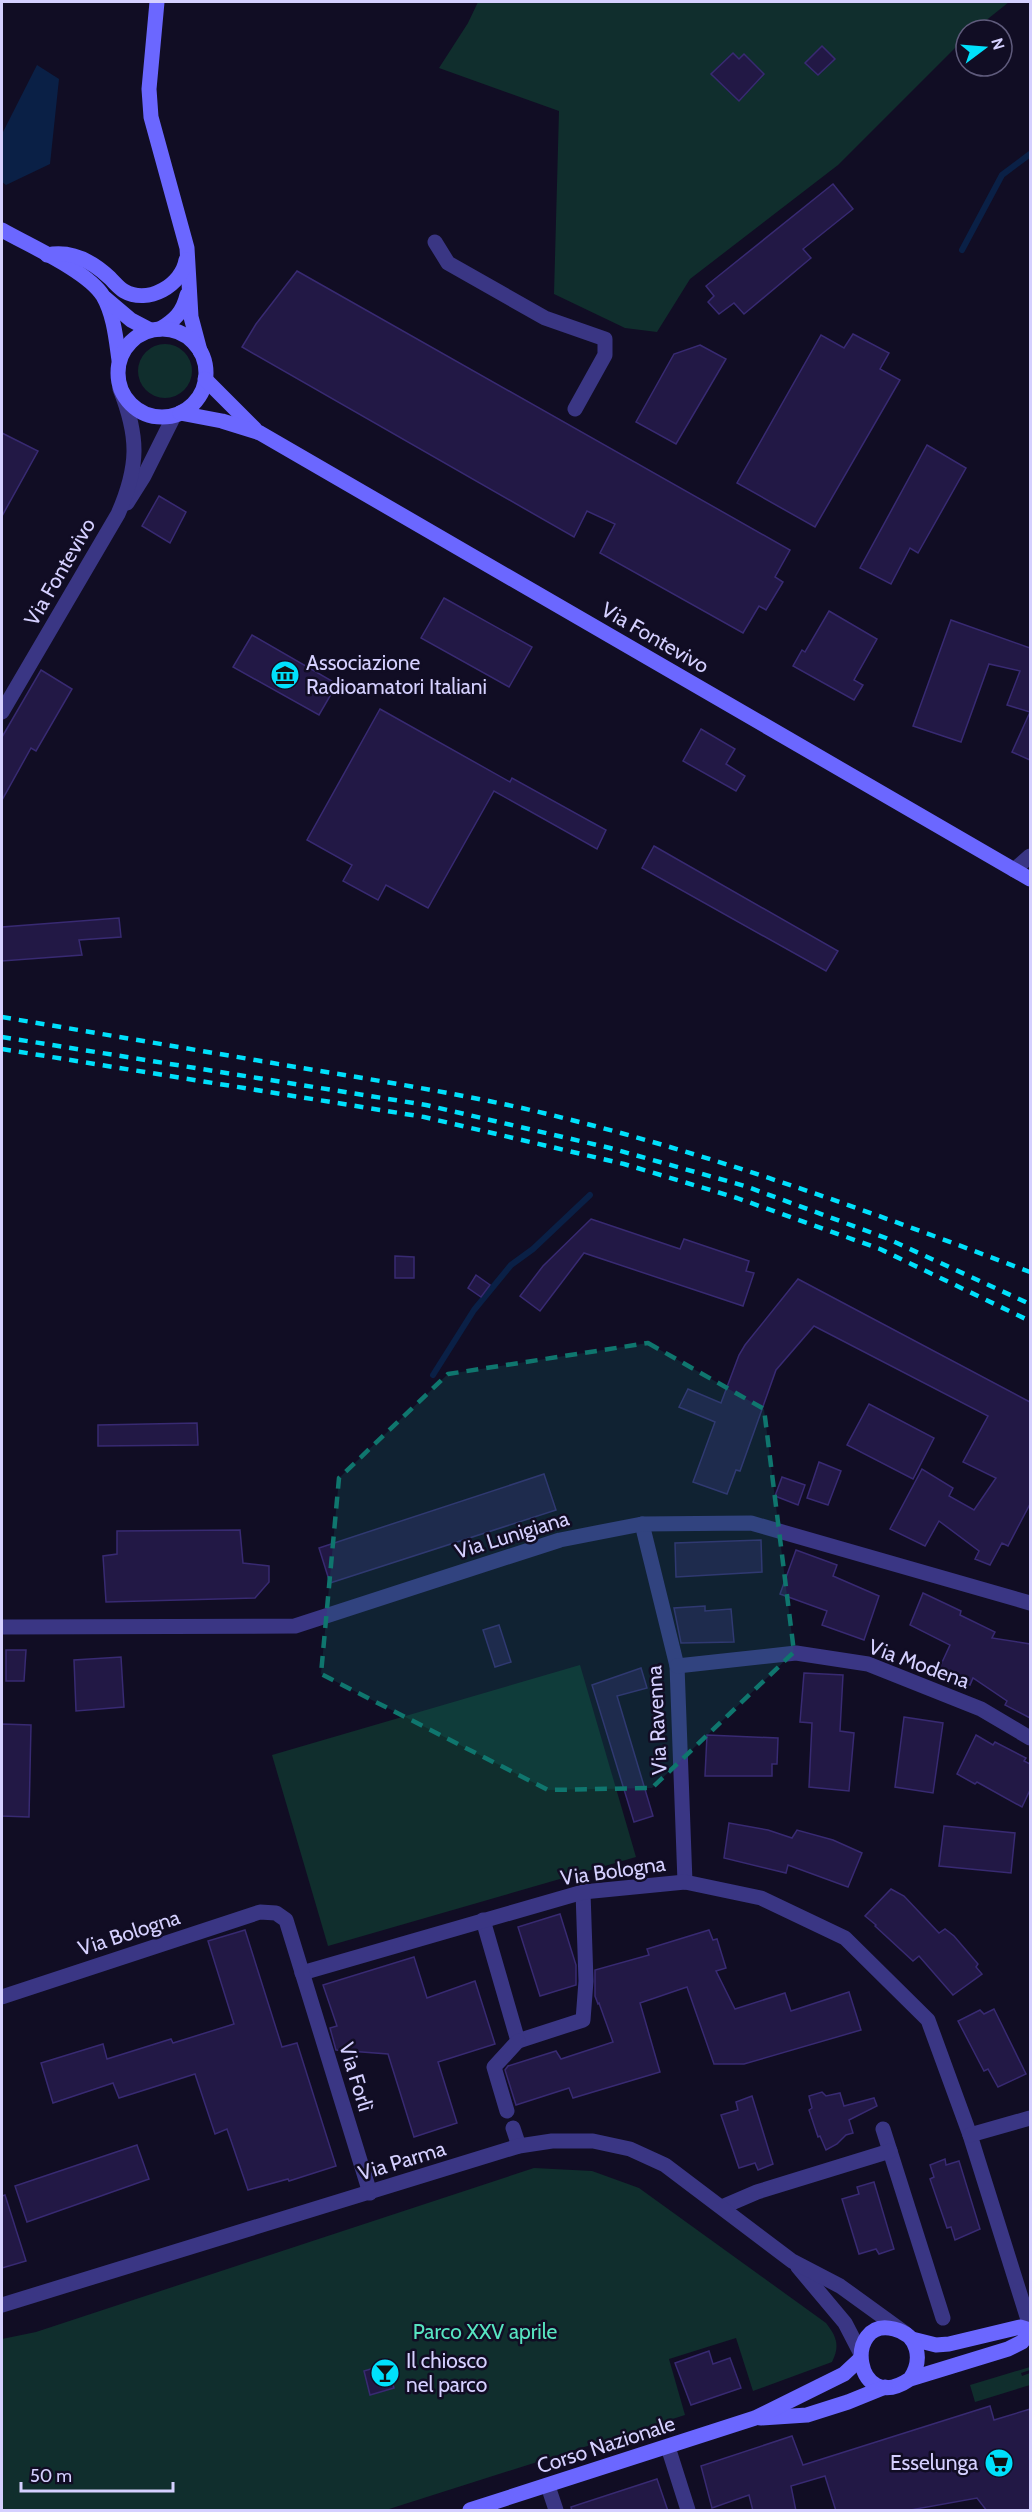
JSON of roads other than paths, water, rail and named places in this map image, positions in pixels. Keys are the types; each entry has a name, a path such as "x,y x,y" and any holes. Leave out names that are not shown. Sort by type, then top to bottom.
{"street":[{"path":"103,296 115,332 120,388 128,401 139,411 152,416 177,414 192,405 201,393 206,379 205,365 193,330 188,248 151,117 149,89 158,2"},
{"path":"2,231 86,278 131,321 155,330 179,332 191,340 200,351"},
{"path":"435,242 448,263 545,318 605,339 605,355 574,409"},
{"path":"47,255 69,253 79,257 99,269 123,291 139,295 150,294 170,286 185,268 188,248"},
{"path":"119,360 126,347 137,337 171,322 184,308 189,286"},
{"name":"Via Fontevivo","path":"206,379 214,391 260,433 1030,879"},
{"name":"Via Fontevivo","path":"118,514 125,497 134,449 132,418 120,388"},
{"name":"Via Fontevivo","path":"2,712 118,514 137,489 177,414 222,421 260,433"},
{"path":"1014,870 1030,856"},
{"name":"Via Lunigiana","path":"2,1627 295,1626 560,1540 642,1524 751,1523 1030,1603"},
{"name":"Via Ravenna","path":"642,1524 677,1666 685,1882"},
{"name":"Via Modena","path":"677,1666 796,1653 868,1664 981,1709 1030,1738"},
{"name":"Via Bologna","path":"2,1997 260,1912 276,1913 285,1920 302,1973 583,1892 685,1882 760,1898 845,1938 928,2020 970,2134 1030,2330"},
{"path":"507,2111 494,2067 518,2041 583,2020 586,1981 583,1892"},
{"path":"483,1920 518,2041"},
{"name":"Via Forlì","path":"302,1973 370,2193"},
{"path":"970,2134 1030,2118"},
{"path":"513,2128 519,2146"},
{"path":"883,2128 943,2318"},
{"name":"Via Parma","path":"2,2305 519,2146 552,2141 592,2141 630,2149 665,2165 792,2261 840,2286 908,2336"},
{"path":"722,2207 757,2192 890,2151"},
{"name":"Via Parma","path":"792,2261 845,2323 860,2356"},
{"name":"Corso Nazionale","path":"470,2511 755,2418 844,2374 860,2356 864,2342 872,2333 881,2329 891,2328 936,2345 950,2344 1020,2327 1030,2330 1022,2342 1008,2349 910,2379 895,2387 885,2387 807,2415 755,2418"},
{"path":"908,2336 918,2351 919,2360 910,2379"},
{"path":"860,2356 864,2373 870,2381 885,2387"},
{"path":"668,2447 688,2511"},
{"path":"548,2486 555,2511"}],"water":[{"path":"37,65 59,79 50,164 6,185 2,182 2,134"}],"waterway":[{"path":"962,250 1002,175 1030,154"},
{"path":"433,1375 474,1310 511,1265 533,1249 590,1195"}],"railway":[{"path":"2,1017 440,1091 587,1124 779,1181 1030,1272"},
{"path":"2,1037 426,1105 610,1148 745,1186 886,1238 1030,1304"},
{"path":"2,1049 424,1117 624,1164 737,1198 880,1249 1030,1321"}],"place":[{"name":"Associazione Radioamatori Italiani","path":"285,675"},
{"name":"Il chiosco nel parco","path":"385,2373"},
{"name":"Esselunga","path":"999,2463"}],"park label":[{"name":"Parco XXV aprile","path":"485,2332"}]}
